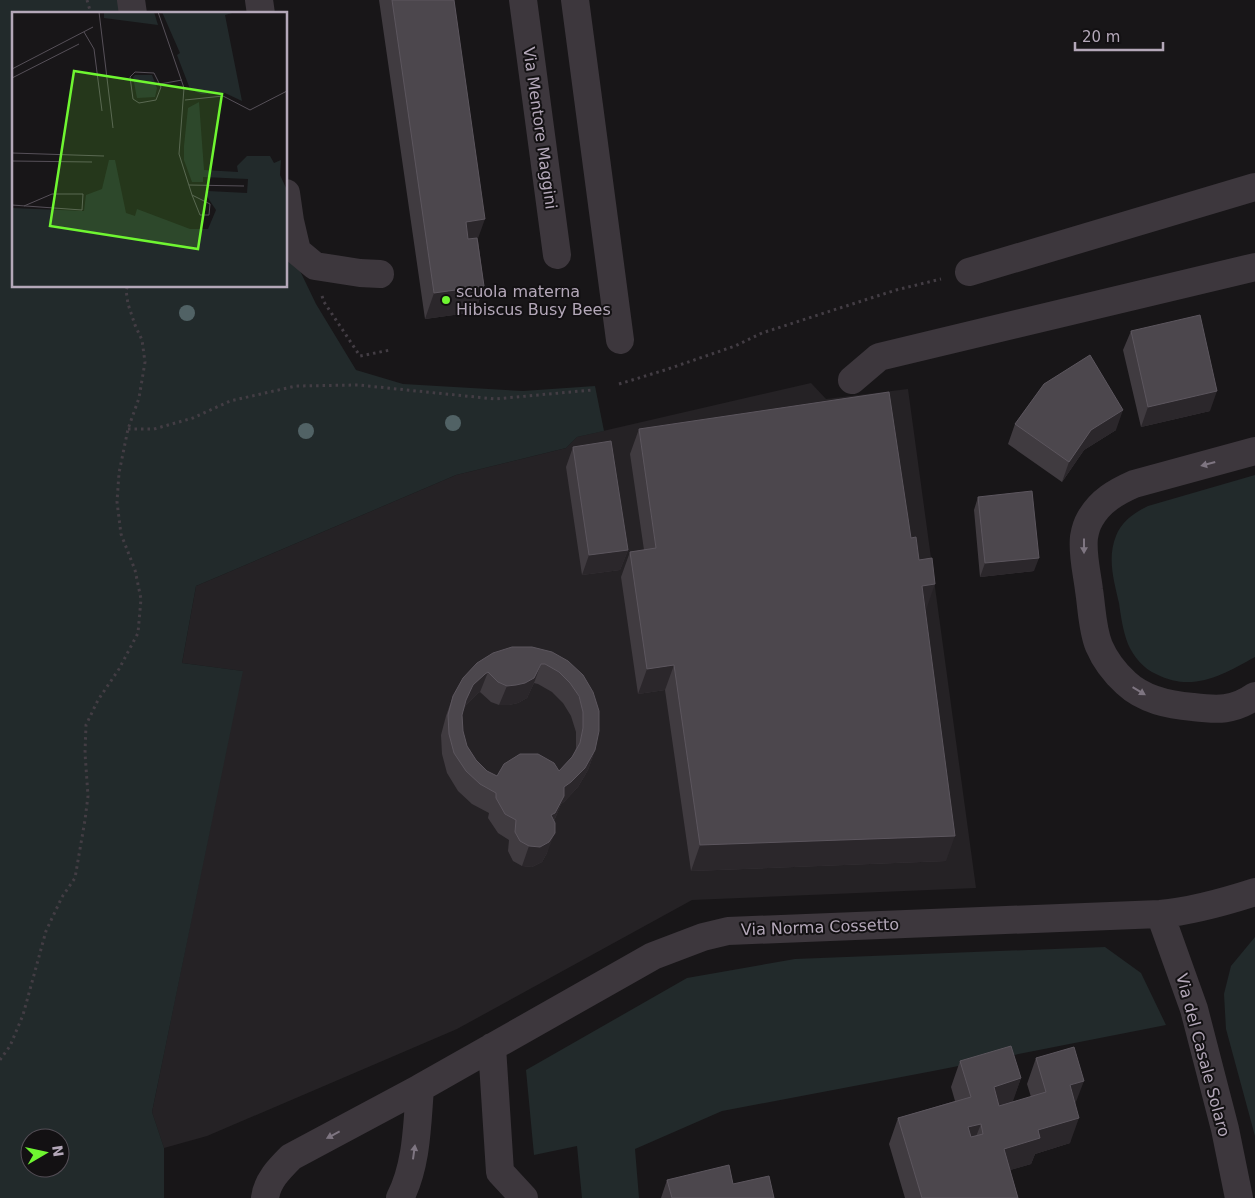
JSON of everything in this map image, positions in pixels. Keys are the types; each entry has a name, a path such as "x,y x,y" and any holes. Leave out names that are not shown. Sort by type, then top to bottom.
{"street":[{"name":"Via Mentore Maggini","path":"523,0 557,256"},
{"path":"575,0 620,340"},
{"path":"968,272 1255,187"},
{"path":"288,222 297,251 315,266 380,274"},
{"path":"852,380 879,357 1255,267"},
{"path":"1255,451 1134,484 1118,491 1096,510 1089,520 1084,536 1084,551 1095,634 1106,659 1127,684 1156,700 1174,705 1205,708 1235,707 1255,696"},
{"name":"Via Norma Cossetto","path":"265,1198 275,1173 291,1157 420,1088 653,956 703,937 728,931 1160,914 1202,908 1255,892"},
{"name":"Via del Casale Solaro","path":"1160,914 1194,1009 1239,1198"},
{"path":"492,1048 500,1172 524,1198"},
{"path":"400,1198 407,1185 414,1154 420,1088"}],"path":[{"path":"315,266 324,302 360,356 390,350"},
{"path":"619,384 735,346 762,333 887,292 968,272"},
{"path":"0,1060 10,1046 23,1015 46,931 62,897 76,878 88,796 85,753 86,725 98,700 119,669 138,633 142,598 136,570 121,534 117,502 119,473 128,429 140,398 144,362 142,340 128,304 127,288"},
{"path":"128,429 154,429 193,418 230,401 296,386 358,385 495,399 592,390"}],"shaded area":[{"path":"0,0 123,0 125,12 12,12 12,288 288,288 289,248 316,304 356,370 403,384 523,391 595,386 604,431 577,437 566,448 456,475 196,586 182,663 243,671 152,1112 164,1148 164,1198 0,1198"},
{"path":"811,383 826,399 908,389 976,888 692,900 457,1029 207,1136 164,1148 152,1112 242,671 182,663 196,586 456,475 566,448 577,437"},
{"path":"1255,475 1255,657 1219,675 1195,682 1182,682 1152,672 1139,662 1128,644 1123,629 1113,578 1112,561 1113,544 1118,531 1129,518 1148,506"},
{"path":"1255,937 1255,1136 1226,1029 1224,994 1231,966"},
{"path":"1105,947 1141,973 1166,1025 722,1111 635,1149 639,1198 582,1198 577,1146 534,1155 526,1070 687,978 795,959"}],"building":[{"path":"392,0 454,0 485,219 466,222 468,239 477,238 484,286 434,293"},
{"path":"1200,315 1217,391 1148,407 1131,331"},
{"path":"1090,355 1123,410 1091,430 1069,462 1015,424 1044,384"},
{"path":"889,392 911,538 916,537 919,560 932,558 935,584 922,586 955,836 700,845 674,665 647,669 630,552 656,548 639,429"},
{"path":"611,441 628,550 589,555 573,447"},
{"path":"1032,491 1039,558 985,563 978,497"},
{"path":"512,647 532,647 552,652 568,661 583,675 593,692 599,711 599,731 595,750 585,768 564,787 564,796 555,813 551,815 555,823 555,833 549,842 540,847 529,846 520,841 515,832 516,820 505,814 496,798 496,793 480,784 466,771 454,753 449,734 448,715 453,696 463,678 477,663 493,653","holes":["541,664 545,664 559,672 579,696 583,712 583,728 580,743 572,757 559,771 554,763 538,754 520,754 504,764 497,776 487,771 476,760 467,746 463,731 462,715 466,700 473,685 488,672 498,682 507,686 516,685 534,678"]},
{"path":"1011,1046 1021,1078 994,1087 999,1106 1046,1092 1036,1058 1074,1047 1084,1081 1070,1085 1079,1118 1038,1130 1040,1138 1004,1149 1018,1198 922,1198 898,1118 971,1097 960,1061","holes":["981,1124 983,1134 971,1137 968,1127"]},
{"path":"729,1165 733,1184 769,1176 774,1198 672,1198 667,1180"}],"place":[{"name":"scuola materna Hibiscus Busy Bees","path":"446,300"}]}
